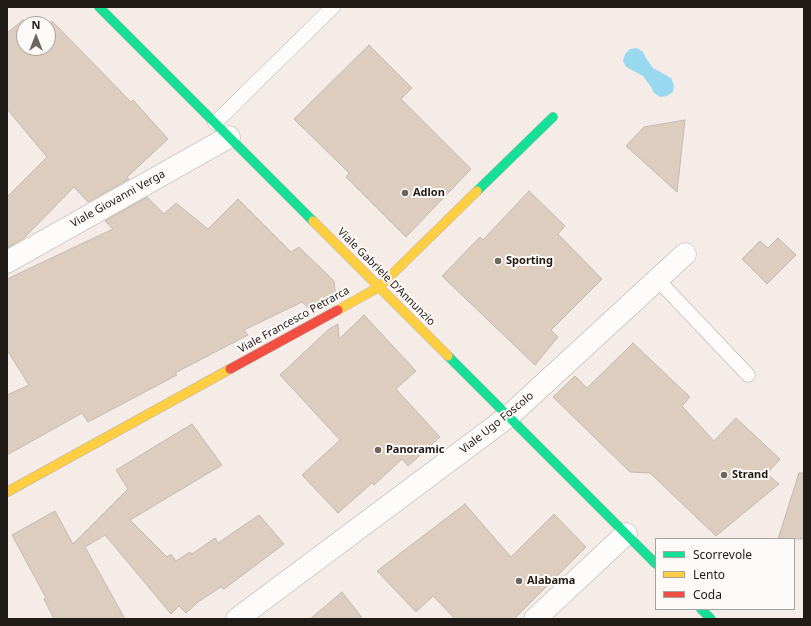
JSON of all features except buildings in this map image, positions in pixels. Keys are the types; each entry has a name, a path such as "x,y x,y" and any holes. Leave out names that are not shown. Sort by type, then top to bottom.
{"street":[{"name":"Viale Gabriele D'Annunzio","path":"98,7 655,563"},
{"name":"Viale Francesco Petrarca","path":"7,492 379,287 553,117"},
{"name":"Viale Giovanni Verga","path":"7,262 222,130"},
{"name":"Viale Ugo Foscolo","path":"237,619 508,416 685,254"},
{"path":"535,619 626,534"},
{"path":"702,610 711,619"}],"lane":[{"path":"222,130 332,7"},
{"path":"657,279 748,375"}],"water":[{"path":"637,48 643,52 653,68 671,78 674,85 673,92 667,96 660,97 654,93 643,76 626,67 623,61 625,54 630,49"}],"traffic: fast":[{"path":"99,7 313,221"},
{"path":"477,191 553,117"},
{"path":"448,356 655,563"},
{"path":"702,610 711,619"}],"traffic: slow":[{"path":"338,310 379,287 477,191"},
{"path":"313,221 448,356"},
{"path":"7,492 230,369"}],"traffic: jam":[{"path":"230,369 338,310"}],"place":[{"name":"Adlon","path":"405,193"},
{"name":"Sporting","path":"498,261"},
{"name":"Panoramic","path":"378,450"},
{"name":"Strand","path":"724,475"},
{"name":"Alabama","path":"519,581"}]}
